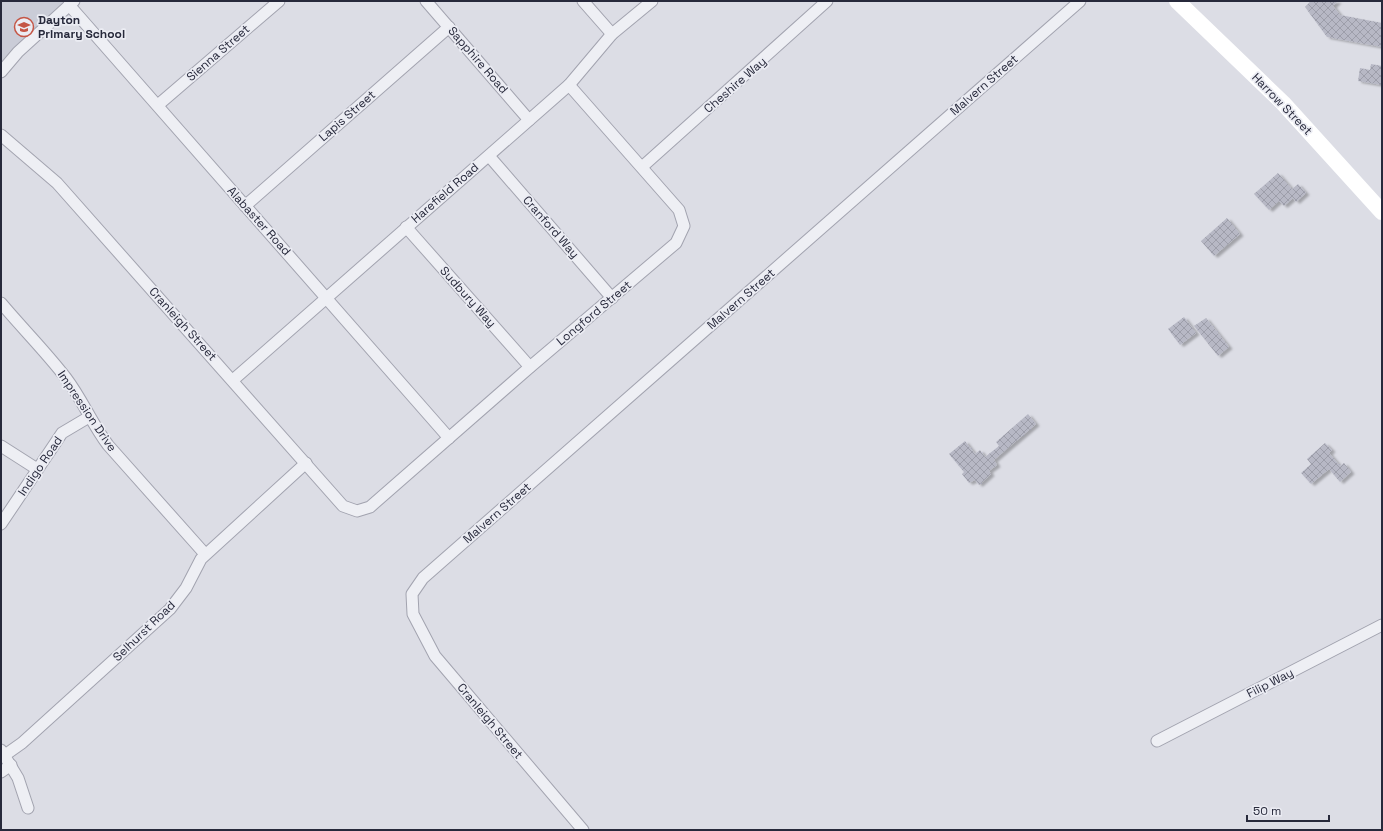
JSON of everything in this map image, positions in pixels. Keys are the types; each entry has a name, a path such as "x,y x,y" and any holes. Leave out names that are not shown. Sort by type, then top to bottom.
{"street":[{"name":"Sienna Street","path":"158,105 279,1"},
{"name":"Sapphire Road","path":"426,1 529,120"},
{"path":"583,1 612,34"},
{"name":"Harefield Road","path":"234,380 326,296 569,85 612,34 652,1"},
{"name":"Cheshire Way","path":"642,167 827,1"},
{"name":"Malvern Street","path":"413,604 412,594 423,578 1080,1"},
{"name":"Harrow Street","path":"1177,1 1283,103 1382,212"},
{"name":"Alabaster Road","path":"72,3 245,206 326,296 449,438"},
{"path":"1,72 18,52 72,3"},
{"name":"Lapis Street","path":"245,206 449,27"},
{"path":"1,63 18,52"},
{"name":"Longford Street","path":"357,511 370,507 530,367 676,243 684,226 679,210 569,85"},
{"name":"Cranleigh Street","path":"1,127 4,137 58,183 234,380 343,506 357,511"},
{"name":"Cranford Way","path":"489,156 612,298"},
{"name":"Sudbury Way","path":"406,227 530,367"},
{"name":"Impression Drive","path":"1,303 78,394 89,417 108,445 205,554"},
{"name":"Indigo Road","path":"1,524 62,433 89,417"},
{"path":"1,446 38,469"},
{"name":"Selhurst Road","path":"3,752 22,743 170,609 186,588 198,564 205,554 306,463"},
{"name":"Cranleigh Street","path":"413,604 413,614 435,656 583,830"},
{"name":"Filip Way","path":"1157,741 1382,625"},
{"path":"3,752 18,778 28,808"},
{"path":"1,772 11,765"}],"shaded area":[{"name":"Dayton Primary School","path":"1,1 76,1 18,52 1,63"}],"building":[{"path":"1311,1 1338,1 1333,6 1340,15 1382,23 1382,47 1327,37 1305,7"},
{"path":"1371,64 1382,66 1382,85 1358,81 1360,68 1370,70"},
{"path":"1278,173 1292,189 1298,184 1306,193 1296,202 1293,198 1284,206 1279,201 1269,210 1254,194"},
{"path":"1227,218 1240,234 1214,256 1201,241"},
{"path":"1184,317 1196,333 1180,345 1168,329"},
{"path":"1206,318 1229,347 1218,356 1194,326"},
{"path":"1028,414 1036,424 994,460 997,465 989,471 991,474 979,485 975,480 969,483 962,474 964,472 949,454 965,441 975,454 980,450 985,457 999,446 996,442"},
{"path":"1325,443 1332,450 1329,453 1340,466 1344,463 1351,472 1340,482 1329,469 1311,484 1301,473 1311,464 1307,459"}],"place":[{"name":"Dayton Primary School","path":"24,27"}]}
